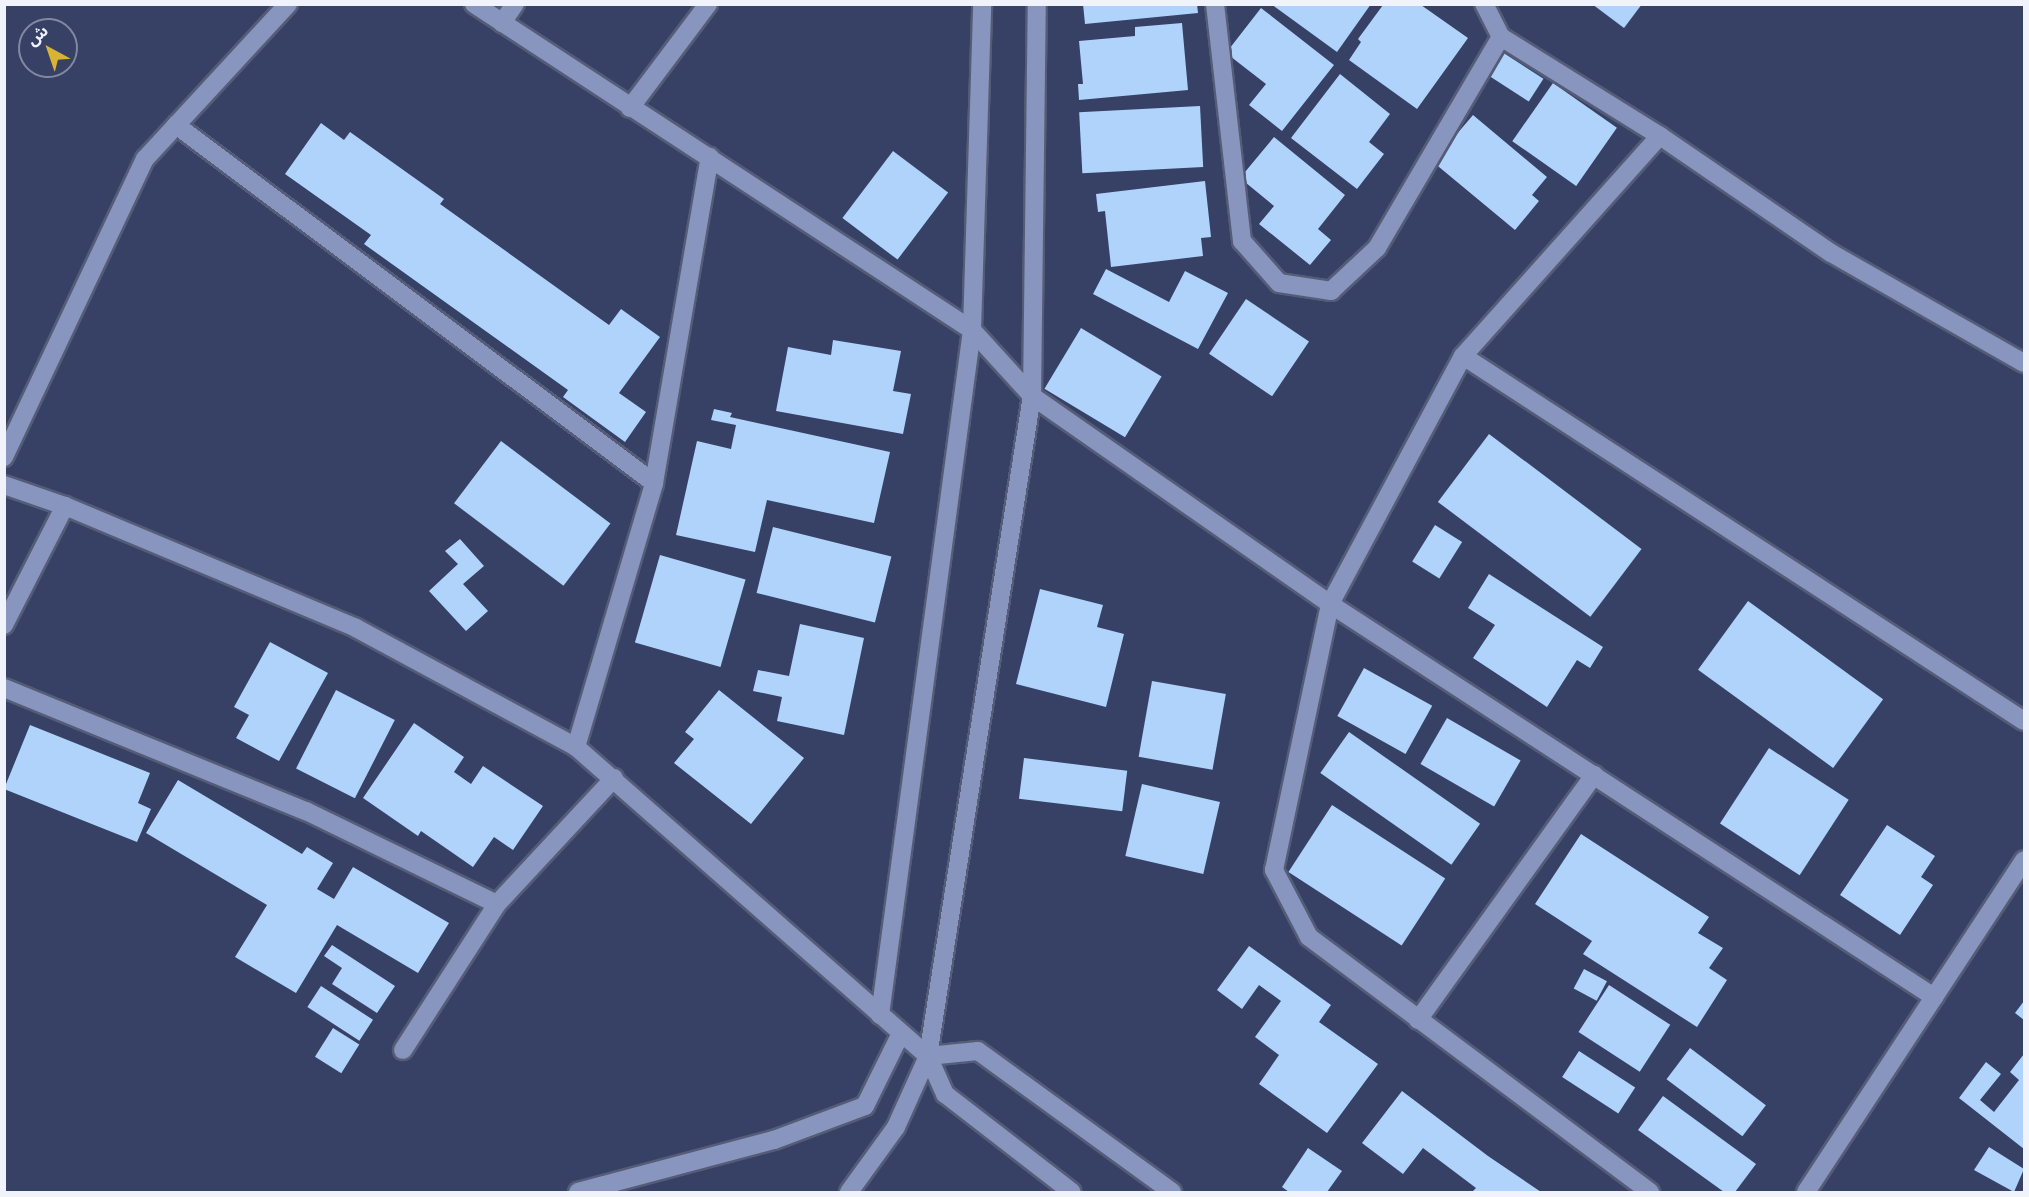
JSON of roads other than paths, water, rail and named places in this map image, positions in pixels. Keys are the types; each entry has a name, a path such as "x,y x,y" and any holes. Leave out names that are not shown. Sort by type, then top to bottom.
{"street":[{"path":"4,457 145,159 288,4"},
{"path":"474,4 972,330 1032,396 1330,603 1934,997"},
{"path":"502,23 515,4"},
{"path":"630,108 708,4"},
{"path":"880,1014 972,330 982,4"},
{"path":"849,1192 896,1127 928,1056 1032,396 1037,4"},
{"path":"1215,4 1242,241 1279,283 1331,291 1377,248 1501,37"},
{"path":"1484,4 1501,37 1660,136 1831,253 2025,363"},
{"path":"177,125 654,483"},
{"path":"1650,1192 1309,937 1274,870 1330,603 1463,356 1660,136"},
{"path":"576,747 654,483 710,157"},
{"path":"1463,356 2025,721"},
{"path":"4,485 65,506 356,628 576,747 928,1056 945,1094 1072,1192"},
{"path":"4,625 65,506"},
{"path":"4,688 306,811 497,904"},
{"path":"1418,1020 1594,775"},
{"path":"403,1050 497,904 614,778"},
{"path":"1806,1192 2025,860"},
{"path":"578,1192 774,1140 865,1106 901,1033"},
{"path":"928,1056 978,1051 1172,1192"}]}
